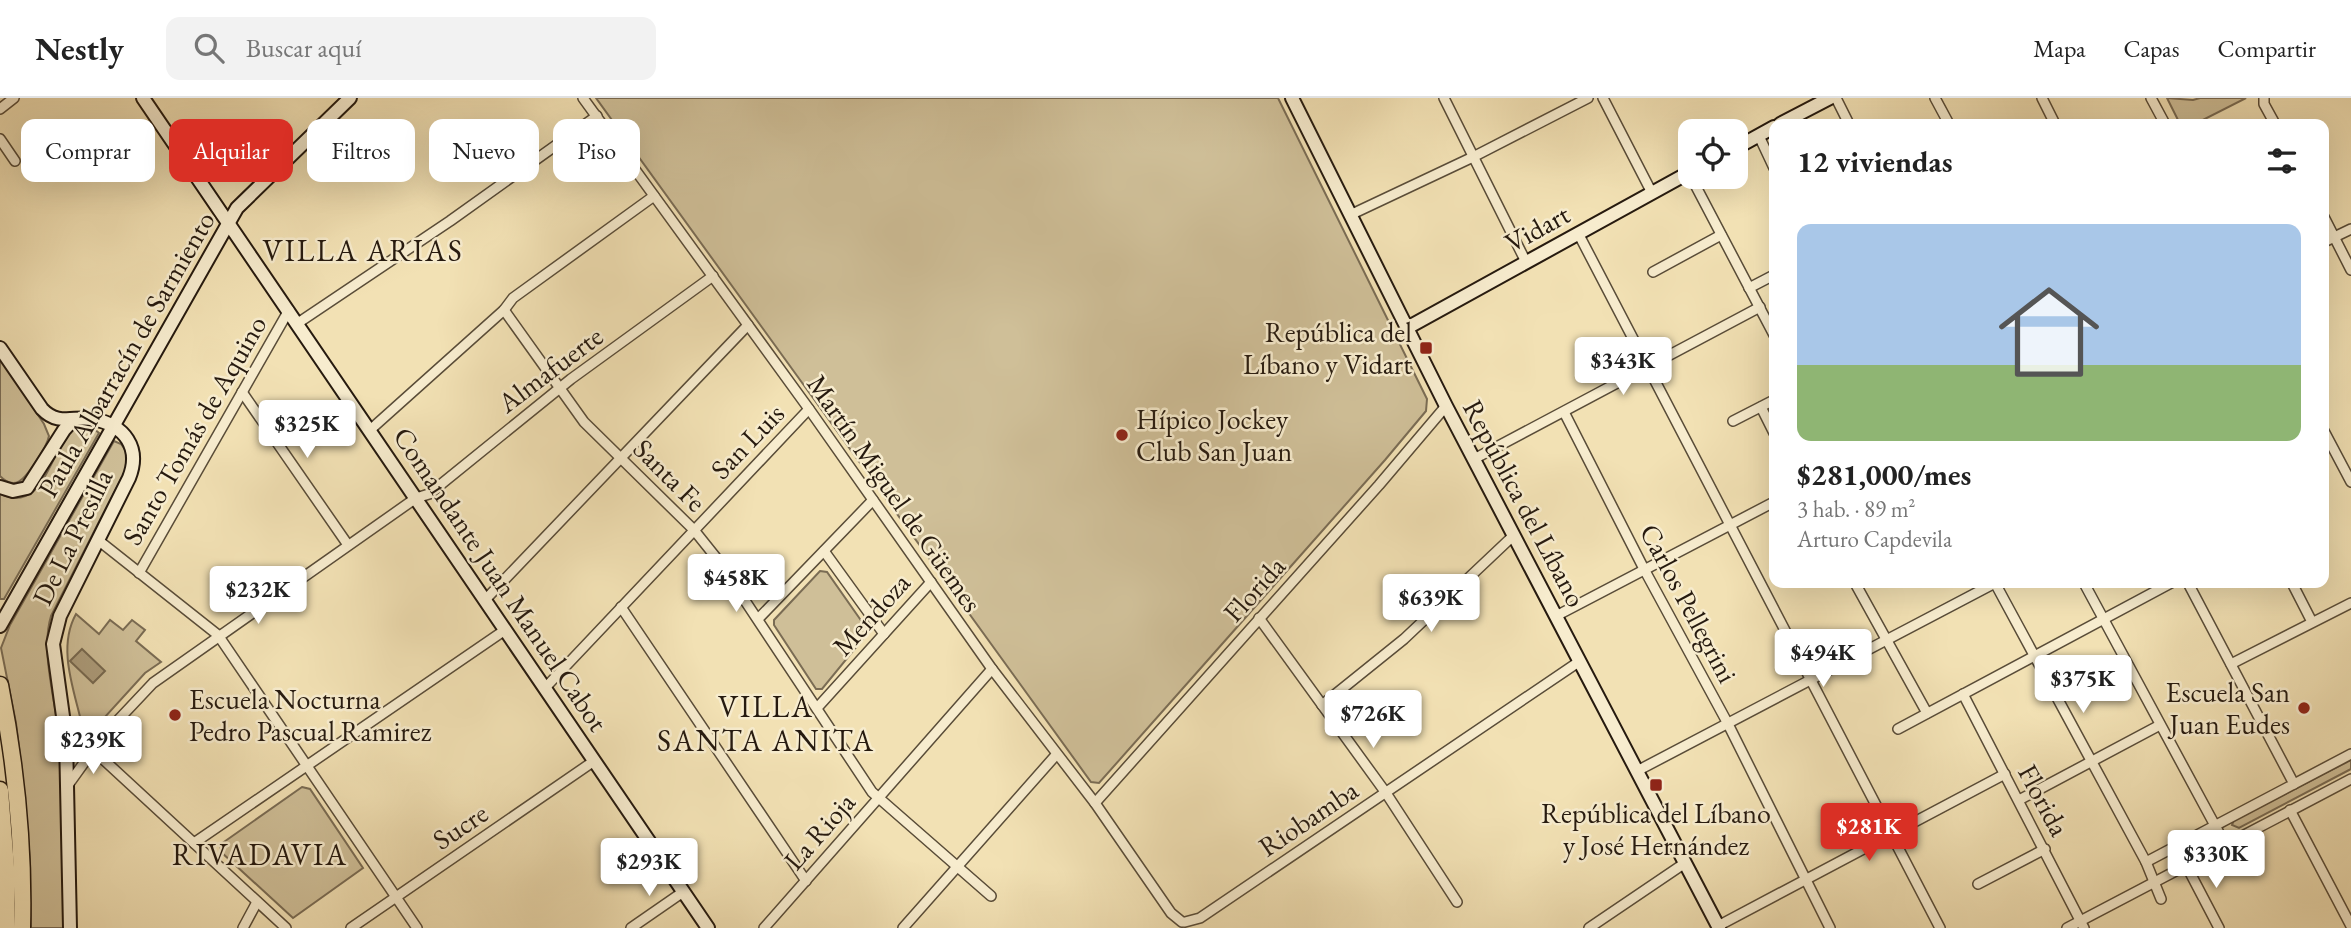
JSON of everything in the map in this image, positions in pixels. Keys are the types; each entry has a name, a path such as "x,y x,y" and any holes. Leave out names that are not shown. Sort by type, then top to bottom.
{"highway":[{"path":"0,685 12,755 18,815 22,928"},
{"path":"0,790 6,867 6,928"}],"main road":[{"name":"Comandante Juan Manuel Cabot","path":"143,98 708,928"},
{"name":"Paula Albarracín de Sarmiento","path":"0,626 237,208 350,98"},
{"name":"República del Líbano","path":"1292,98 1446,406 1718,927"},
{"path":"1787,119 1810,102 1830,98"},
{"path":"1748,142 1769,130"},
{"name":"Vidart","path":"1407,328 1678,181"},
{"path":"0,348 47,414 57,420 92,419 113,427"},
{"path":"0,487 13,491 27,488 59,437 74,420"},
{"name":"De La Presilla","path":"70,928 66,724 55,658 54,632 134,463 131,442 113,427"}],"street":[{"path":"0,109 13,98"},
{"name":"Martín Miguel de Güemes","path":"583,98 809,409 992,670 1095,803 1171,913 1184,926"},
{"path":"1444,98 1526,262"},
{"path":"1350,215 1473,157 1588,98"},
{"path":"1603,98 1652,193"},
{"path":"1836,98 1846,119"},
{"path":"1935,98 1946,119"},
{"path":"2042,98 2052,119"},
{"path":"2151,98 2162,119"},
{"path":"2264,98 2264,104 2272,119"},
{"path":"298,323 450,221 597,116"},
{"path":"1759,136 1769,157"},
{"path":"0,139 15,161"},
{"path":"1697,189 1769,325"},
{"path":"370,430 513,298 654,196"},
{"path":"2329,227 2351,270"},
{"path":"2329,240 2351,229"},
{"path":"1578,233 1940,928"},
{"path":"1653,272 1721,235"},
{"name":"Almafuerte","path":"68,785 104,734 153,683 416,498 429,494 559,388 713,276"},
{"path":"1749,289 1769,278"},
{"path":"1474,459 1760,307"},
{"name":"Santo Tomás de Aquino","path":"139,573 289,310"},
{"name":"Santa Fe","path":"503,310 584,422 694,530 718,560 872,792 991,896"},
{"path":"485,600 748,325"},
{"path":"242,392 348,545"},
{"path":"1733,421 1769,403"},
{"name":"Florida","path":"1095,803 1379,485 1446,406"},
{"path":"1761,407 1769,423"},
{"name":"San Luis","path":"545,688 809,409"},
{"name":"Carlos Pellegrini","path":"1563,412 1727,722 1830,928"},
{"path":"2329,440 2351,482"},
{"path":"758,620 873,500"},
{"path":"1556,616 1769,505"},
{"path":"1322,705 1404,639 1514,535"},
{"path":"98,540 218,635 417,928"},
{"path":"824,551 884,634"},
{"name":"Mendoza","path":"817,708 931,582"},
{"path":"1859,588 1927,713"},
{"path":"1637,771 1985,588"},
{"path":"1998,588 2146,862 2161,899"},
{"path":"2087,588 2225,845"},
{"path":"1898,729 2161,588"},
{"path":"2192,588 2294,784"},
{"path":"2295,588 2312,622"},
{"path":"2231,664 2351,603"},
{"path":"621,607 806,881"},
{"path":"1259,618 1386,793 1457,902"},
{"path":"194,843 505,630"},
{"name":"Riobamba","path":"1184,926 1200,918 1580,662"},
{"name":"La Rioja","path":"764,928 992,670"},
{"name":"Florida","path":"1963,694 2082,924"},
{"path":"66,724 286,928"},
{"path":"2019,800 2160,725"},
{"path":"2146,862 2351,754"},
{"path":"903,928 1056,755"},
{"name":"Sucre","path":"352,928 594,761"},
{"path":"1718,927 2005,774"},
{"path":"2067,928 2082,924 2155,881 2351,779"},
{"path":"2290,810 2351,926"},
{"path":"1978,884 2045,849"},
{"path":"1589,928 1685,863"},
{"path":"2186,865 2220,928"},
{"path":"631,928 683,892"},
{"path":"243,928 257,902"}],"shaded area":[{"name":"Hípico Jockey Club San Juan","path":"596,98 1278,98 1427,399 1426,411 1099,783 1091,782 640,159 640,119 611,119"},
{"path":"2167,98 2246,98 2205,119 2178,119"},
{"path":"0,358 44,424 49,436 32,468 16,483 6,481 0,476"},
{"path":"88,424 99,433 4,599 0,599 0,494 17,498 31,493 41,483 65,439 75,428"},
{"path":"114,441 121,444 129,455 127,467 51,616 48,630 48,660 61,762 64,928 31,928 30,860 22,772 16,723 1,648 10,625"},
{"path":"820,571 827,572 867,629 867,634 822,689 816,689 774,625 774,620"},
{"path":"76,614 99,634 110,620 123,630 132,620 145,630 136,641 161,662 145,673 95,728 82,725 69,669 68,641"},
{"path":"82,649 105,671 93,683 70,661"},
{"path":"2351,760 2351,769 2239,828 2232,825 2234,820"},
{"path":"302,787 310,789 363,868 293,918 220,851 221,844"}],"place":[{"name":"República del Líbano y Vidart","path":"1426,348"},
{"name":"Hípico Jockey Club San Juan","path":"1122,435"},
{"name":"Escuela San Juan Eudes","path":"2304,708"},
{"name":"Escuela Nocturna Pedro Pascual Ramirez","path":"175,715"},
{"name":"República del Líbano y José Hernández","path":"1656,785"}],"district":[{"name":"VILLA ARIAS","path":"363,250"},
{"name":"VILLA SANTA ANITA","path":"766,723"},
{"name":"RIVADAVIA","path":"260,854"}]}
